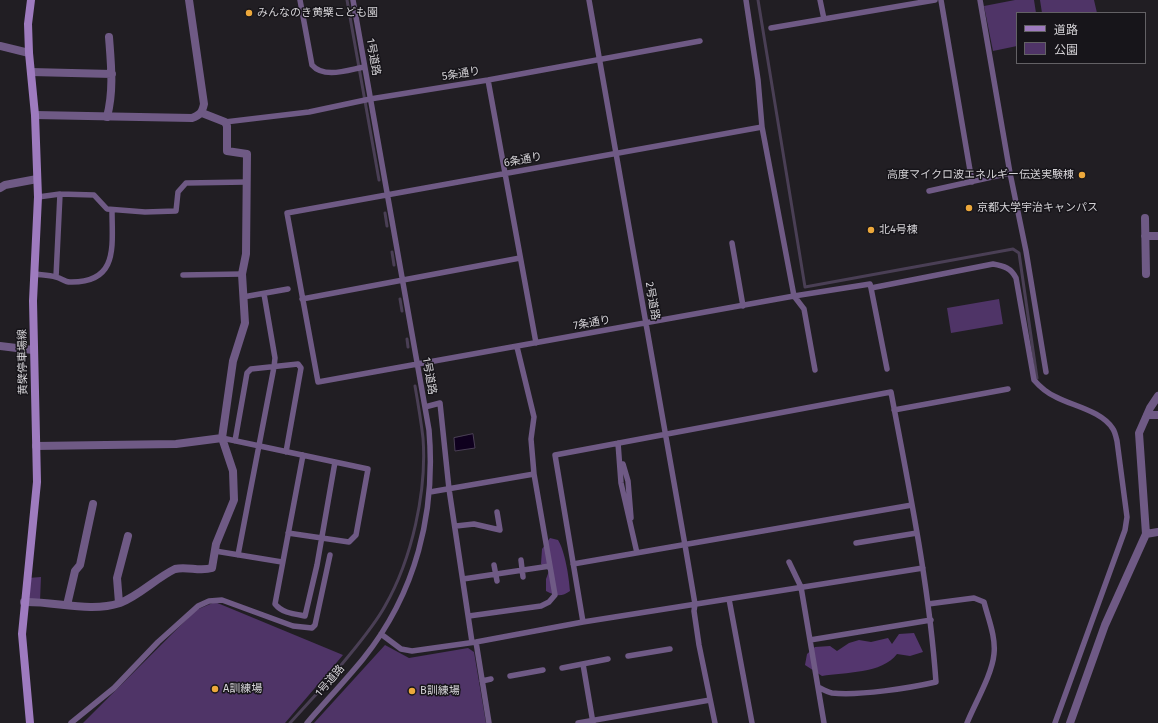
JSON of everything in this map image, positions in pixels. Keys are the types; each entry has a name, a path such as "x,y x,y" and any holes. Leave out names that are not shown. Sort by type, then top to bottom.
{"main road":[{"name":"黄檗停車場線","path":"30,723 22,641 24,602 36,495 33,350 34,274 38,197 35,116 29,53 28,24 31,0"}],"street":[{"path":"35,116 192,118 202,112 204,96 189,0"},
{"path":"107,117 111,100 112,74 108,37"},
{"path":"0,46 29,53"},
{"path":"31,72 112,74"},
{"path":"24,602 44,602 87,607 118,603 175,569 183,567 206,570 212,568 216,544 234,500 233,471 222,438 234,361 245,323 242,274 246,254 247,154 227,151 227,126 225,122 202,112"},
{"path":"0,188 5,185 37,179"},
{"path":"1145,218 1146,274"},
{"path":"1146,236 1158,236"},
{"path":"0,346 33,350"},
{"path":"1070,723 1105,625 1146,534 1139,433 1158,396"},
{"path":"1147,415 1158,415"},
{"path":"36,446 176,444 222,438"},
{"path":"67,605 76,571 80,565 93,504"},
{"path":"1146,534 1158,532"},
{"path":"118,603 117,578 128,536"}],"lane":[{"path":"300,0 312,65 316,70 328,72 364,67"},
{"name":"1号道路","path":"307,723 363,659 381,634 409,582 421,543 430,492 432,462 429,430 369,99 353,0"},
{"name":"2号道路","path":"589,0 685,545 695,604 694,611 698,638 715,723"},
{"path":"746,0 758,80 762,127 794,296 804,308 815,370"},
{"path":"820,0 824,19"},
{"path":"771,28 935,0"},
{"path":"941,0 972,182"},
{"path":"980,0 1010,173 1026,251 1046,372"},
{"name":"5条通り","path":"225,122 309,112 369,99 488,80 700,41"},
{"path":"488,80 536,343"},
{"name":"6条通り","path":"302,299 287,213 386,194 616,155 762,127"},
{"path":"929,191 1010,173"},
{"path":"38,197 60,194 94,195 107,209 112,210 145,212 176,211 178,192 186,183 246,182"},
{"path":"56,277 60,194"},
{"path":"34,274 56,277 68,282 85,281 102,275 109,265 112,245 112,210"},
{"path":"732,243 743,306"},
{"path":"302,299 520,258"},
{"name":"7条通り","path":"302,299 318,382 646,324 794,296 871,286 993,264 1012,270 1016,278 1020,294 1034,380 1041,389 1056,398 1082,407 1107,422 1113,429 1117,441 1127,517 1125,530 1055,723"},
{"path":"183,275 242,274"},
{"path":"871,286 887,369"},
{"path":"243,297 288,289"},
{"path":"238,555 260,446 275,358 264,294"},
{"path":"469,616 541,606 550,602 555,595 534,474 531,439 534,417 517,347"},
{"path":"235,441 247,373 251,369 298,364 301,368 286,452"},
{"path":"894,410 1008,389"},
{"path":"583,622 555,455 891,392 923,568 931,620 936,682 850,694 830,692 818,687"},
{"path":"424,407 440,403 449,489 469,616 489,723"},
{"path":"222,438 368,469 356,535 349,542 288,533"},
{"path":"618,443 621,483 637,553"},
{"path":"303,455 275,604 279,608 291,613 305,616 335,462"},
{"path":"430,492 534,474"},
{"path":"573,564 912,505"},
{"path":"456,526 474,524 500,530 497,512"},
{"path":"856,543 917,533"},
{"path":"215,551 282,562"},
{"path":"71,723 114,688 158,642 204,602 222,600 293,626 312,628 315,625 330,555"},
{"path":"520,560 523,577"},
{"path":"789,562 801,588 824,723"},
{"path":"494,565 497,581"},
{"path":"464,579 550,566"},
{"path":"381,634 401,649 412,651 474,642 583,622 923,568"},
{"path":"928,604 974,598 984,602 993,635 994,654 985,683 967,723"},
{"path":"729,599 752,723"},
{"path":"810,640 931,620"},
{"path":"628,656 670,649"},
{"path":"562,668 608,659"},
{"path":"583,664 593,722"},
{"path":"510,676 543,670"},
{"path":"482,681 491,679"},
{"path":"578,723 593,722 710,700"}],"green space":[{"path":"1015,0 1034,0 1036,12 1016,12 1016,46 993,51 984,6"},
{"path":"1040,0 1094,0 1097,12 1042,12"},
{"path":"999,299 1003,324 951,333 947,308"},
{"path":"41,577 40,601 25,601 28,578"},
{"name":"A訓練場","path":"215,602 343,655 285,723 83,723 196,610"},
{"name":"B訓練場","path":"385,645 409,658 468,648 474,652 486,723 314,723"}],"shaded area":[{"path":"473,434 475,448 455,451 454,438"},
{"path":"550,538 558,540 563,551 569,579 570,591 561,595 555,595 546,591 546,579 549,571 541,564 542,549"},
{"path":"914,633 923,652 910,656 897,654 890,661 873,669 822,676 805,665 807,654 815,647 830,646 837,651 849,643 859,640 871,642 888,638 892,644 899,634"}],"waterway":[{"path":"347,0 379,180"},
{"path":"758,0 805,287 1013,249 1019,253 1037,378"},
{"path":"385,213 387,226"},
{"path":"392,252 394,265"},
{"path":"400,299 402,311"},
{"path":"407,339 408,347"},
{"path":"338,669 369,630 385,606 403,567 416,524 423,480 424,459 423,438 415,386"},
{"path":"290,723 331,678"}],"place":[{"name":"みんなのき黄檗こども園","path":"249,13"},
{"name":"高度マイクロ波エネルギー伝送実験棟","path":"1082,175"},
{"name":"京都大学宇治キャンパス","path":"969,208"},
{"name":"北4号棟","path":"871,230"},
{"name":"A訓練場","path":"215,689"},
{"name":"B訓練場","path":"412,691"}]}
